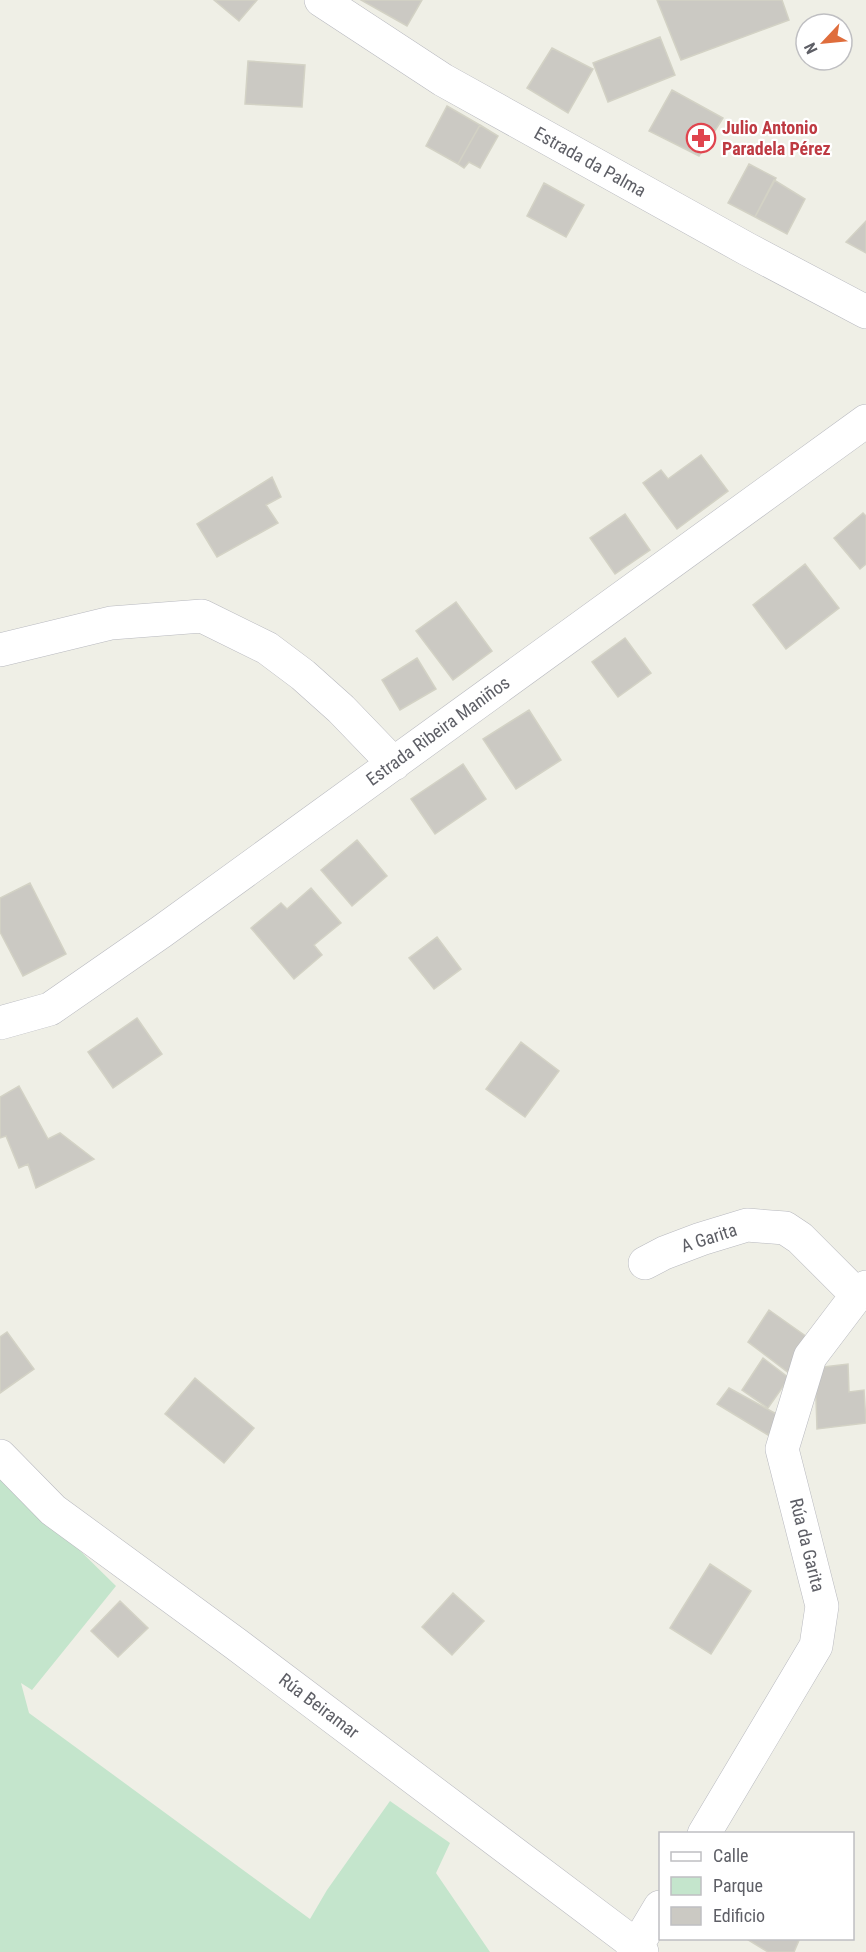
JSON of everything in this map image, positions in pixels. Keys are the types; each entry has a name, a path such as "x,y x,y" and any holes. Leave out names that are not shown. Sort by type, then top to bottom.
{"street":[{"name":"Estrada da Palma","path":"321,0 443,81 866,312"},
{"name":"Estrada Ribeira Maniños","path":"0,1023 50,1009 161,932 866,421"},
{"path":"0,650 111,623 202,616 267,648 303,675 340,709 393,764"},
{"name":"A Garita","path":"645,1263 664,1252 747,1225 785,1228 862,1291"},
{"name":"Rúa da Garita","path":"705,1832 816,1646 822,1605 782,1449 810,1357 862,1291"},
{"name":"Rúa Beiramar","path":"0,1456 53,1510 236,1644 637,1950"},
{"path":"637,1950 659,1909"}],"green space":[{"path":"0,1472 116,1586 32,1690 21,1683 29,1713 310,1919 327,1890 390,1801 450,1843 436,1873 490,1952 0,1952"}],"building":[{"path":"214,0 257,0 239,21"},
{"path":"361,0 422,0 407,26"},
{"path":"657,0 782,0 789,20 681,60"},
{"path":"660,37 675,75 608,102 593,63"},
{"path":"552,48 593,69 568,113 527,88"},
{"path":"248,61 305,65 302,107 245,104"},
{"path":"672,90 723,118 699,156 649,131"},
{"path":"447,106 480,125 458,164 426,146"},
{"path":"480,125 498,136 480,168 469,162 464,168 458,164"},
{"path":"749,164 776,178 755,217 728,203"},
{"path":"774,180 805,199 787,234 755,217"},
{"path":"544,183 584,205 566,237 527,216"},
{"path":"866,221 866,253 846,242"},
{"path":"701,455 728,491 677,529 643,483 661,470 668,479"},
{"path":"272,477 281,497 266,505 278,523 217,557 197,524"},
{"path":"863,513 866,516 866,564 860,569 834,538"},
{"path":"625,514 650,550 615,574 590,538"},
{"path":"805,564 839,608 786,649 753,605"},
{"path":"456,602 492,651 453,680 416,631"},
{"path":"625,638 651,673 618,697 592,662"},
{"path":"417,658 436,689 400,710 382,680"},
{"path":"529,710 561,760 516,789 483,739"},
{"path":"463,764 486,799 435,834 411,799"},
{"path":"357,840 387,876 352,906 321,870"},
{"path":"30,883 66,954 23,976 0,932 0,898"},
{"path":"311,888 341,923 314,945 322,955 294,979 251,928 281,903 287,909"},
{"path":"437,937 461,969 434,989 409,958"},
{"path":"137,1018 162,1054 113,1088 88,1052"},
{"path":"521,1042 559,1071 525,1117 486,1089"},
{"path":"19,1086 48,1139 60,1133 94,1159 36,1188 28,1164 19,1168 6,1136 0,1138 0,1097"},
{"path":"769,1310 807,1337 789,1373 748,1342"},
{"path":"7,1332 34,1369 0,1393 0,1337"},
{"path":"763,1358 789,1378 768,1408 742,1390"},
{"path":"848,1364 849,1392 864,1390 866,1423 817,1429 815,1368"},
{"path":"195,1378 254,1428 224,1463 165,1414"},
{"path":"729,1388 782,1417 768,1435 717,1404"},
{"path":"710,1564 751,1591 711,1654 670,1628"},
{"path":"453,1593 484,1621 452,1655 422,1627"},
{"path":"120,1601 148,1628 118,1657 91,1631"},
{"path":"748,1940 799,1940 794,1952 768,1952"}],"place":[{"name":"Julio Antonio Paradela Pérez","path":"701,138"}]}
